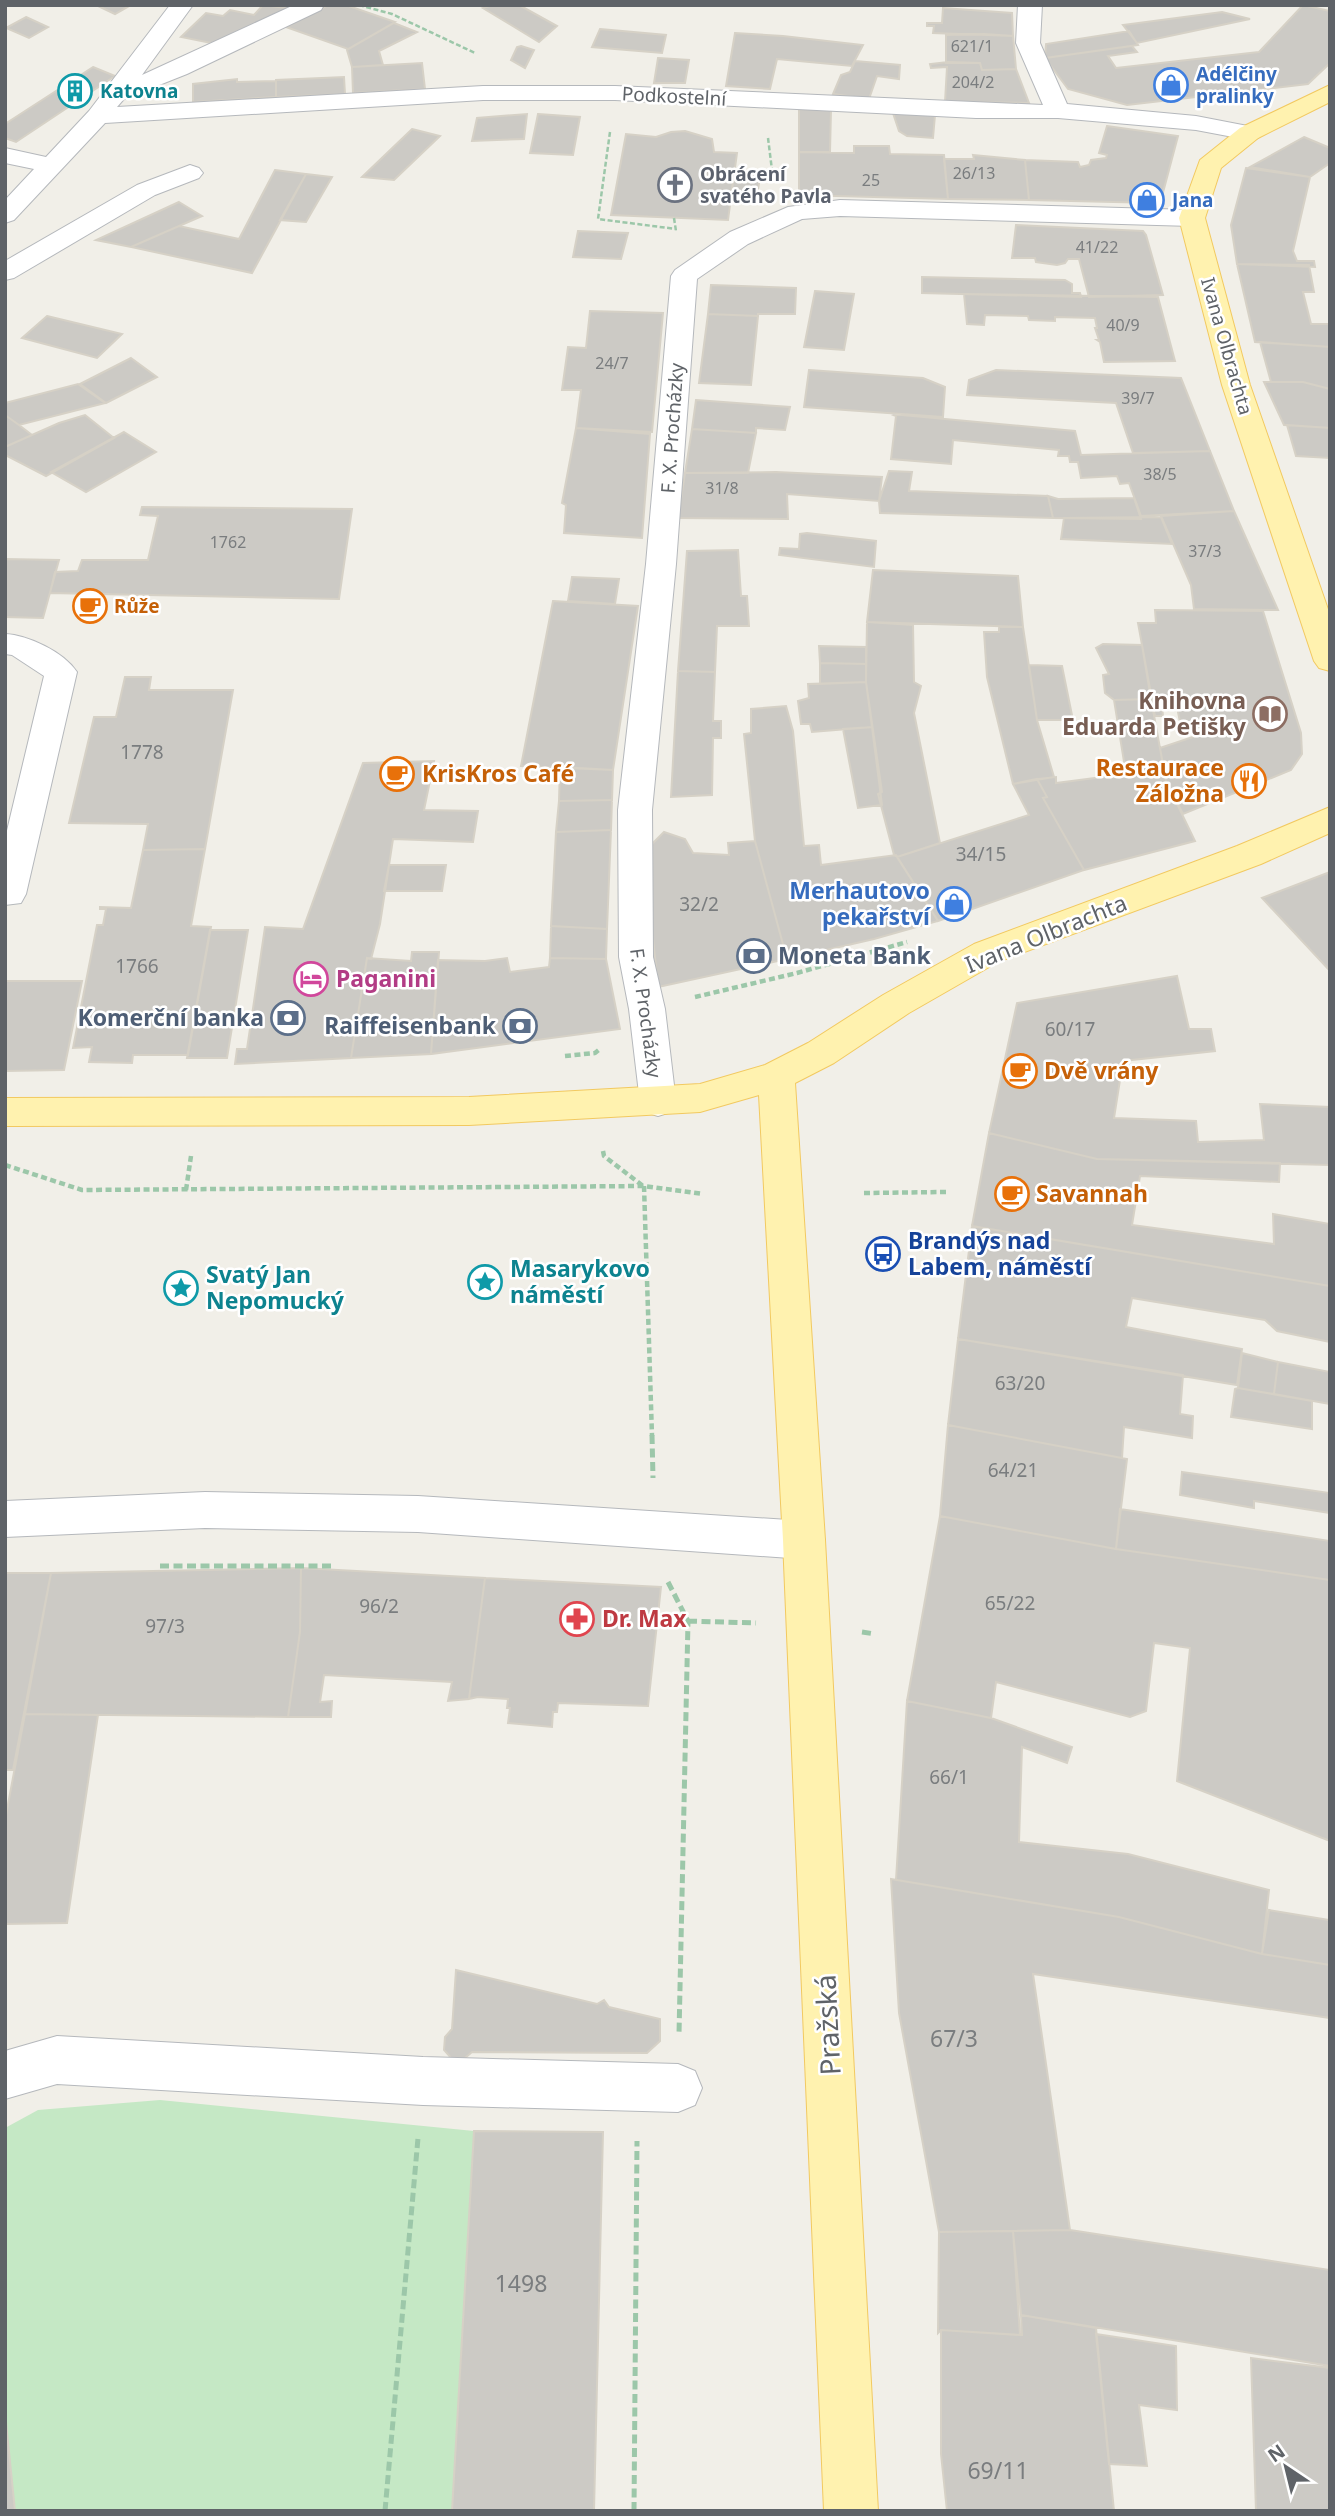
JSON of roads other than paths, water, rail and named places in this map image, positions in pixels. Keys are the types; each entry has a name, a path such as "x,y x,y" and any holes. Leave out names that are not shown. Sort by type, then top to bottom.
{"main road":[{"path":"1192,218 1209,165 1249,133 1330,92"},
{"name":"Ivana Olbrachta","path":"1192,218 1236,385 1321,609 1330,661"},
{"name":"Ivana Olbrachta","path":"776,1076 821,1053 897,1004 986,953 1249,855 1330,819"},
{"path":"5,1112 366,1113 658,1102 700,1098 776,1076 804,1540"},
{"name":"Pražská","path":"804,1540 851,2511"}],"street":[{"path":"5,215 98,116 182,5"},
{"path":"114,94 178,69 313,5"},
{"path":"1030,5 1028,43 1058,110"},
{"name":"Podkostelní","path":"98,116 483,93 615,93 976,111 1035,113 1058,110 1196,123 1249,133"},
{"path":"5,155 50,165"},
{"path":"5,272 146,190 190,173"},
{"name":"F. X. Procházky","path":"658,1102 647,1009 636,957 635,810 662,564 684,276 739,238 797,212 841,208 1192,218"},
{"path":"5,644 19,645 61,672 9,894"},
{"path":"5,1519 205,1510 312,1511 418,1514 804,1540"},
{"path":"5,2075 57,2060 423,2081 678,2088"}],"place":[{"name":"Adélčiny pralinky","path":"1171,85"},
{"name":"Katovna","path":"75,91"},
{"name":"Obrácení svatého Pavla","path":"675,185"},
{"name":"Jana","path":"1147,200"},
{"name":"Růže","path":"90,606"},
{"name":"Knihovna Eduarda Petišky","path":"1270,714"},
{"name":"KrisKros Café","path":"397,774"},
{"name":"Restaurace Záložna","path":"1249,781"},
{"name":"Merhautovo pekařství","path":"954,904"},
{"name":"Moneta Bank","path":"754,956"},
{"name":"Paganini","path":"311,979"},
{"name":"Komerční banka","path":"288,1018"},
{"name":"Raiffeisenbank","path":"520,1026"},
{"name":"Dvě vrány","path":"1020,1071"},
{"name":"Savannah","path":"1012,1194"},
{"name":"Brandýs nad Labem, náměstí","path":"883,1254"},
{"name":"Masarykovo náměstí","path":"485,1282"},
{"name":"Svatý Jan Nepomucký","path":"181,1288"},
{"name":"Dr. Max","path":"577,1619"}]}
